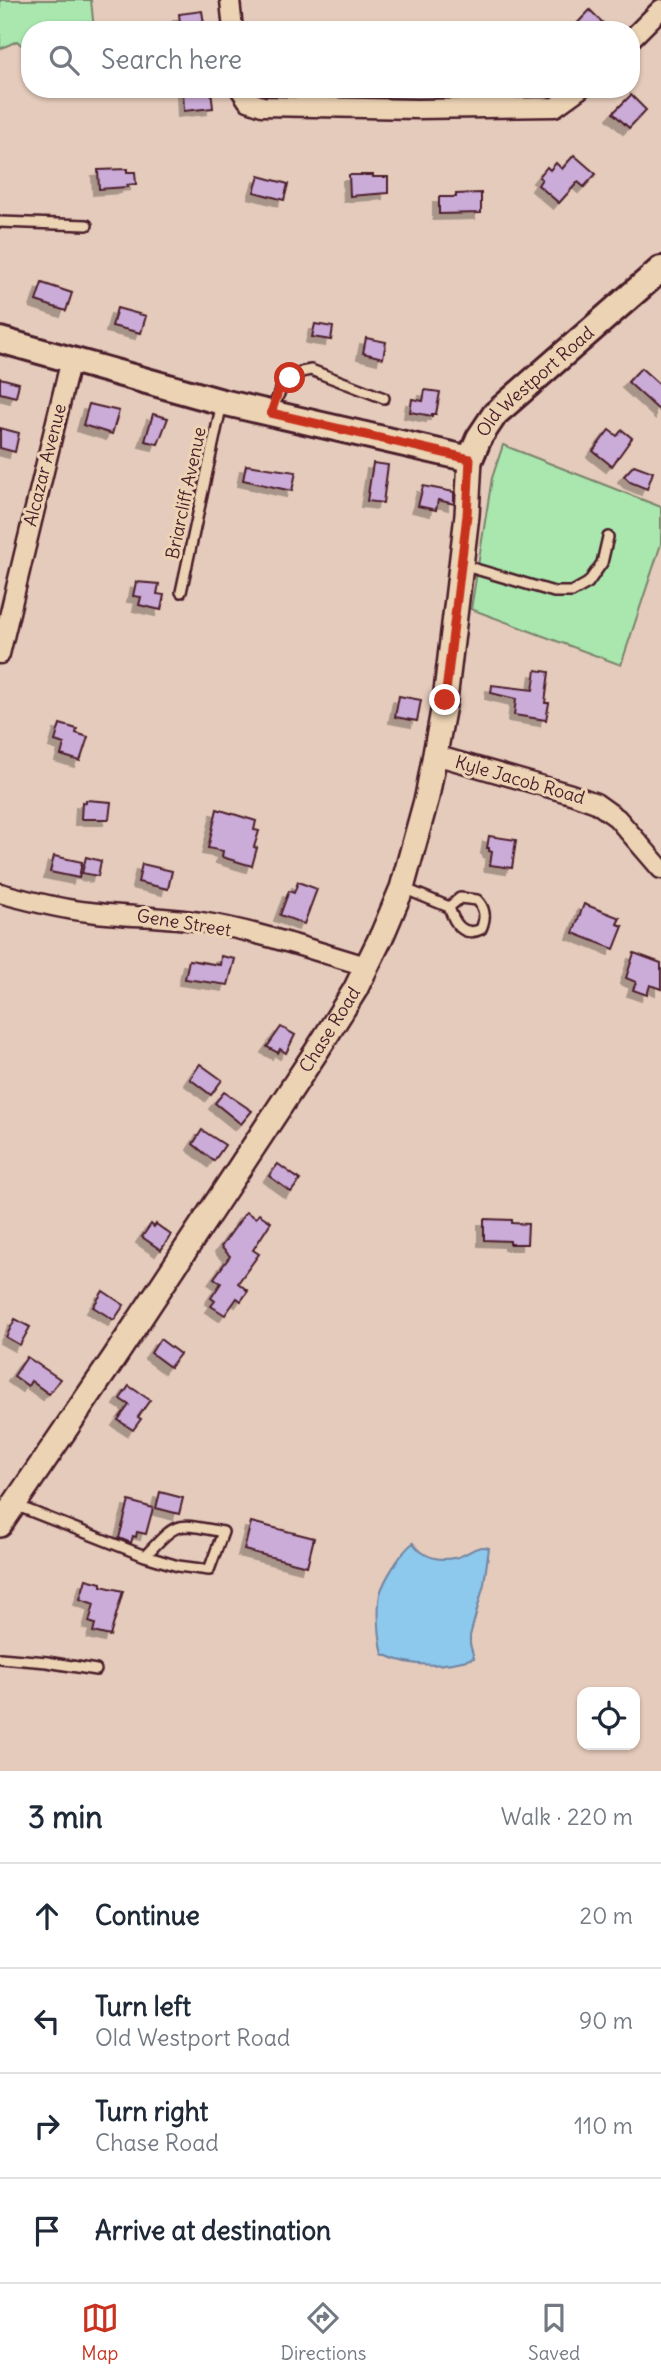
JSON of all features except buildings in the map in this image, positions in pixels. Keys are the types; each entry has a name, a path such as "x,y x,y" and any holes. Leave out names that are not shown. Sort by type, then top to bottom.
{"main road":[{"name":"Old Westport Road","path":"0,340 222,402 470,459 479,438 495,414 661,269"}],"street":[{"path":"230,0 232,21"},
{"path":"640,30 661,9"},
{"path":"246,98 262,106 416,109 555,107 568,98"},
{"name":"Alcazar Avenue","path":"0,654 71,359"},
{"name":"Chase Road","path":"0,1525 316,1052 383,933 415,849 435,755 445,700 461,565 470,459"},
{"name":"Kyle Jacob Road","path":"435,755 596,803 617,818 661,869"},
{"name":"Gene Street","path":"0,893 38,904 90,913 143,915 202,922 286,942 366,966"}],"lane":[{"path":"0,222 87,225"},
{"path":"271,413 279,389 290,378 311,370 384,398"},
{"name":"Briarcliff Avenue","path":"181,592 222,402"},
{"path":"461,565 554,592 572,592 588,583 602,563 608,537"},
{"path":"402,888 449,907"},
{"path":"14,1504 145,1556 178,1566 209,1570 223,1532 178,1525 145,1556"},
{"path":"0,1658 96,1670"}],"green space":[{"path":"0,0 91,0 93,21 21,21 21,45 17,41 0,49"},
{"path":"503,445 661,507 661,544 621,665 471,609 492,478"}],"water":[{"path":"413,1543 422,1552 438,1559 458,1557 481,1547 489,1548 484,1584 470,1636 474,1658 428,1665 405,1662 383,1654 379,1624 380,1594 393,1567"}],"route":[{"path":"290,378 279,389 271,413 470,459 467,515 445,700"}]}
